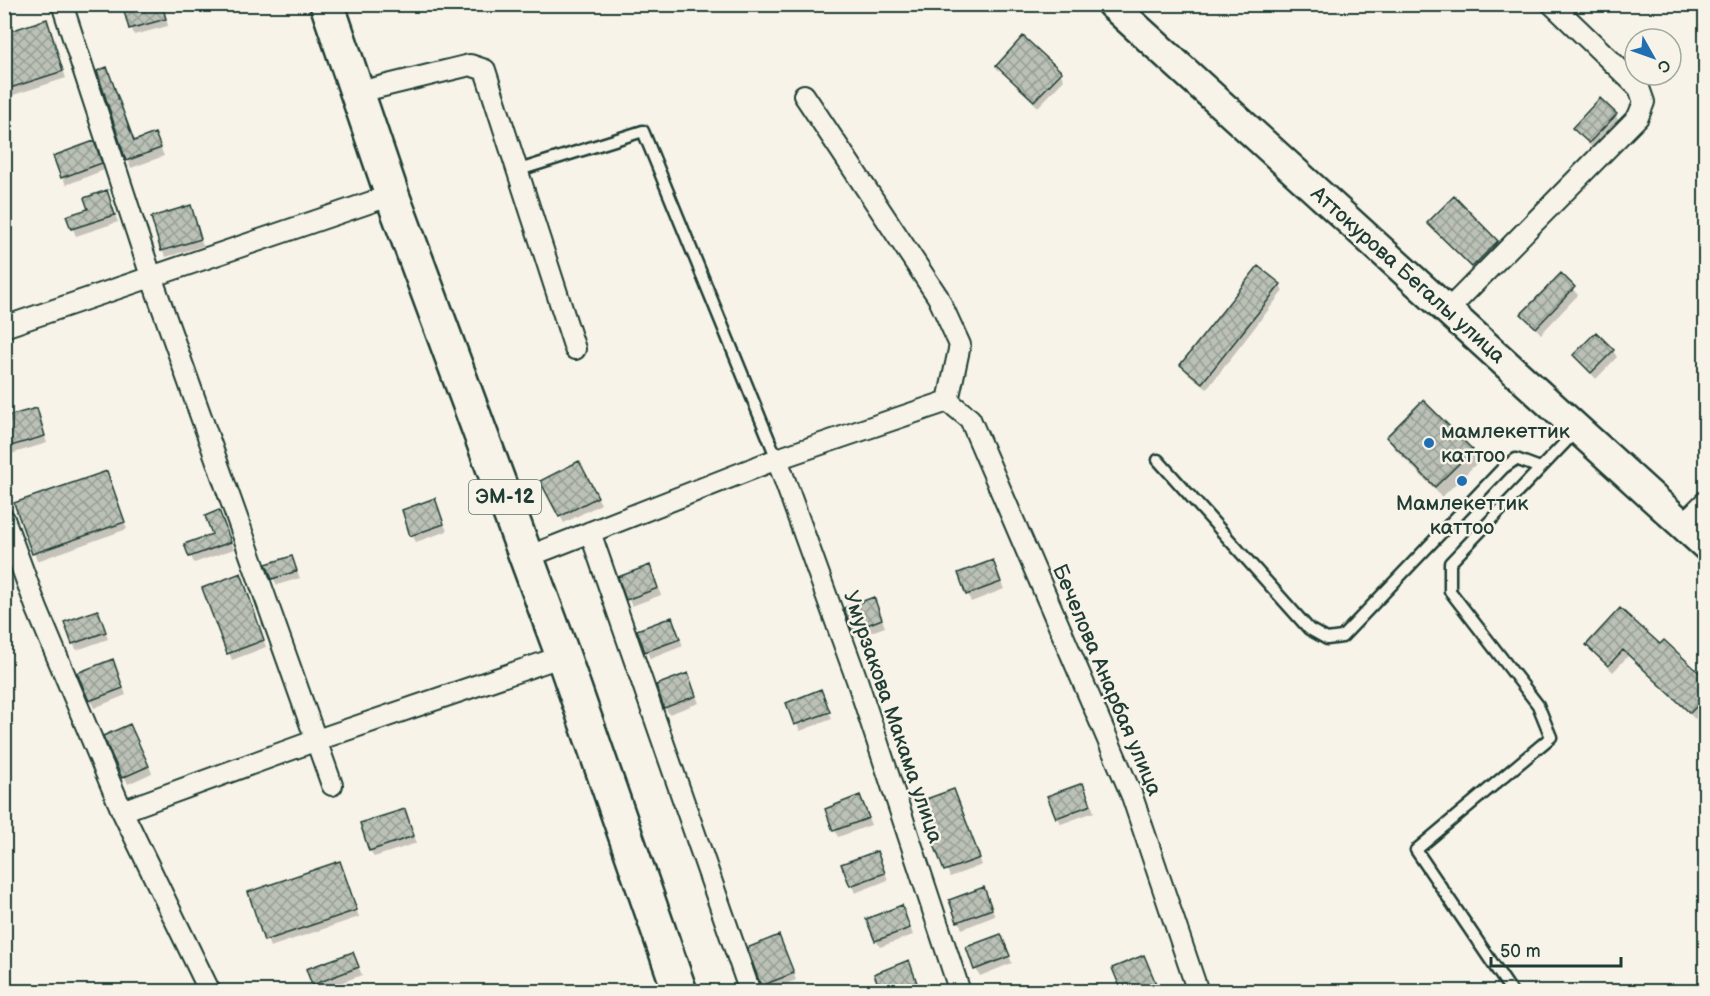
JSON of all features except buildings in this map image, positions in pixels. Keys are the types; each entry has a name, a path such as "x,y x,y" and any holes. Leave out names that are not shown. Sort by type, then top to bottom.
{"highway":[{"name":"ЭМ-12","path":"327,4 392,195 563,656 680,992"}],"main road":[{"name":"Аттокурова Бегалы улица","path":"1111,4 1706,546"}],"street":[{"path":"62,4 151,276 332,785"},
{"path":"1448,310 1638,117 1644,102 1640,88 1552,4"},
{"path":"358,92 470,65 485,70 575,349"},
{"path":"527,557 777,459 948,401 960,345 952,326 938,297 804,95"},
{"path":"4,327 392,195"},
{"name":"Бечелова Анарбая улица","path":"948,401 970,419 1132,796 1198,992"},
{"name":"Умурзакова Макама улица","path":"777,459 857,680 960,992"},
{"path":"1683,524 1706,501"},
{"path":"4,519 37,609 122,812 210,992"},
{"path":"590,532 750,992"},
{"path":"122,812 317,740 563,656"}],"lane":[{"path":"516,171 643,131 777,459"},
{"path":"1512,992 1416,850 1551,736 1538,705 1450,591 1450,563 1578,429"},
{"path":"1158,460 1310,629 1328,639 1342,637 1503,468 1515,459 1540,468"}],"place":[{"name":"мамлекеттик каттоо","path":"1429,443"},
{"name":"Мамлекеттик каттоо","path":"1462,481"}]}
